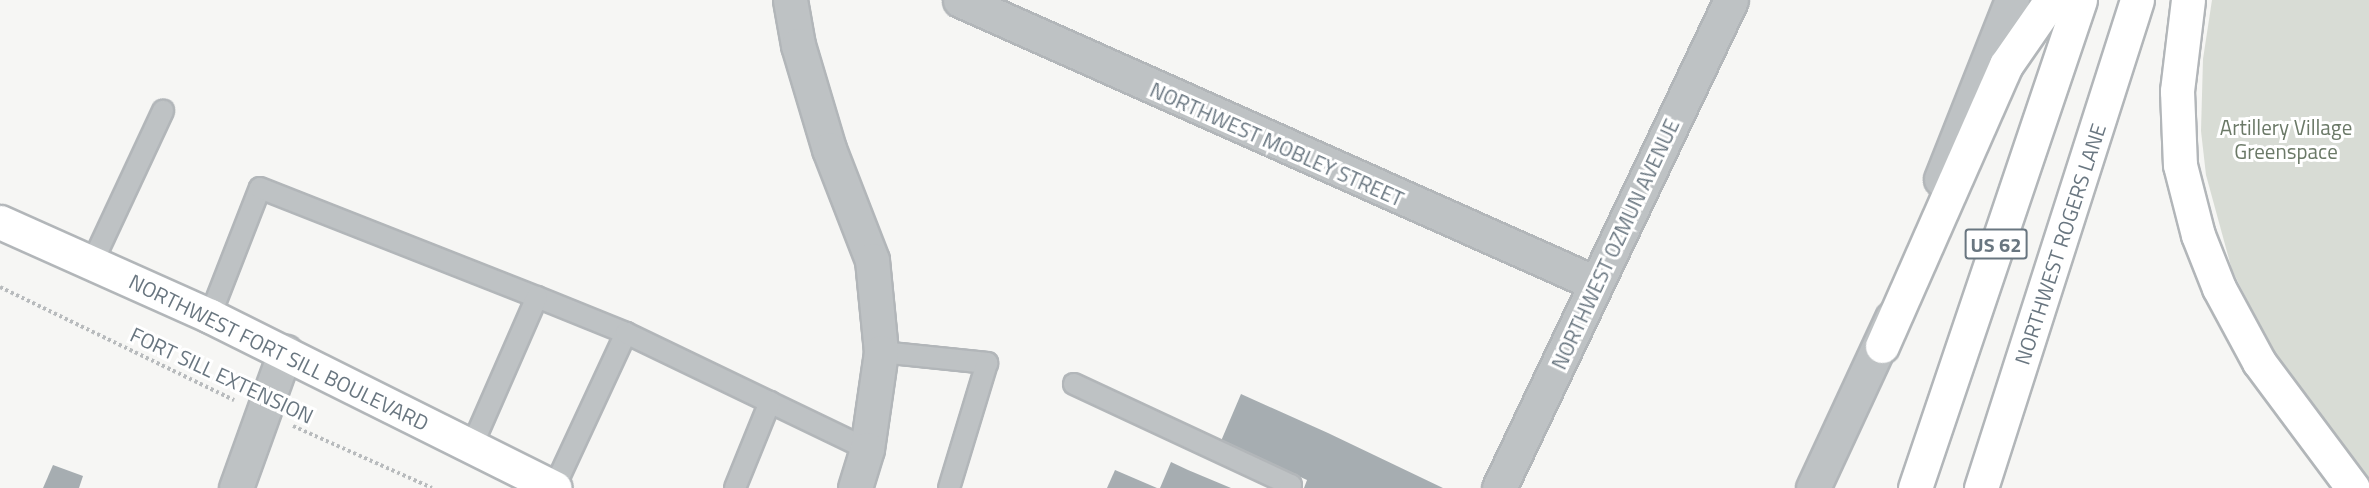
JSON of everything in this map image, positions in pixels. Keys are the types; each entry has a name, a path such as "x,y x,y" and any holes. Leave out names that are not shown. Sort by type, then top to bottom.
{"main road":[{"path":"1882,346 2006,65 2051,0"},
{"name":"US 62","path":"1915,488 2080,0"},
{"name":"NORTHWEST ROGERS LANE","path":"1981,488 2138,0"},
{"path":"2188,0 2177,91 2180,165 2198,235 2218,288 2259,362 2353,488"},
{"name":"NORTHWEST FORT SILL BOULEVARD","path":"0,223 93,261 210,316 555,488"}],"street":[{"path":"790,0 798,45 829,149 872,260 881,352 867,448 855,488"},
{"name":"NORTHWEST MOBLEY STREET","path":"960,0 1595,283"},
{"name":"NORTHWEST OZMUN AVENUE","path":"1499,488 1731,0"},
{"path":"1813,488 1882,346 1951,151 2012,0"},
{"path":"236,488 285,352"}],"lane":[{"path":"93,261 163,111"},
{"path":"210,316 260,188 626,333 867,448"},
{"path":"472,446 537,297"},
{"path":"555,488 626,333"},
{"path":"881,352 987,363 949,488"},
{"path":"1074,384 1291,485 1290,488"},
{"path":"735,488 770,402"}],"path":[{"name":"FORT SILL EXTENSION","path":"0,287 263,415 432,488"}],"green space":[{"name":"Artillery Village Greenspace","path":"2212,0 2369,0 2369,484 2277,360 2232,270 2206,175 2201,131 2203,59"}],"building":[{"path":"1241,394 1443,488 1304,488 1307,480 1221,441"},
{"path":"1171,462 1188,470 1231,488 1160,488"},
{"path":"53,465 83,476 79,488 43,488"},
{"path":"1115,470 1157,488 1107,488"}]}
